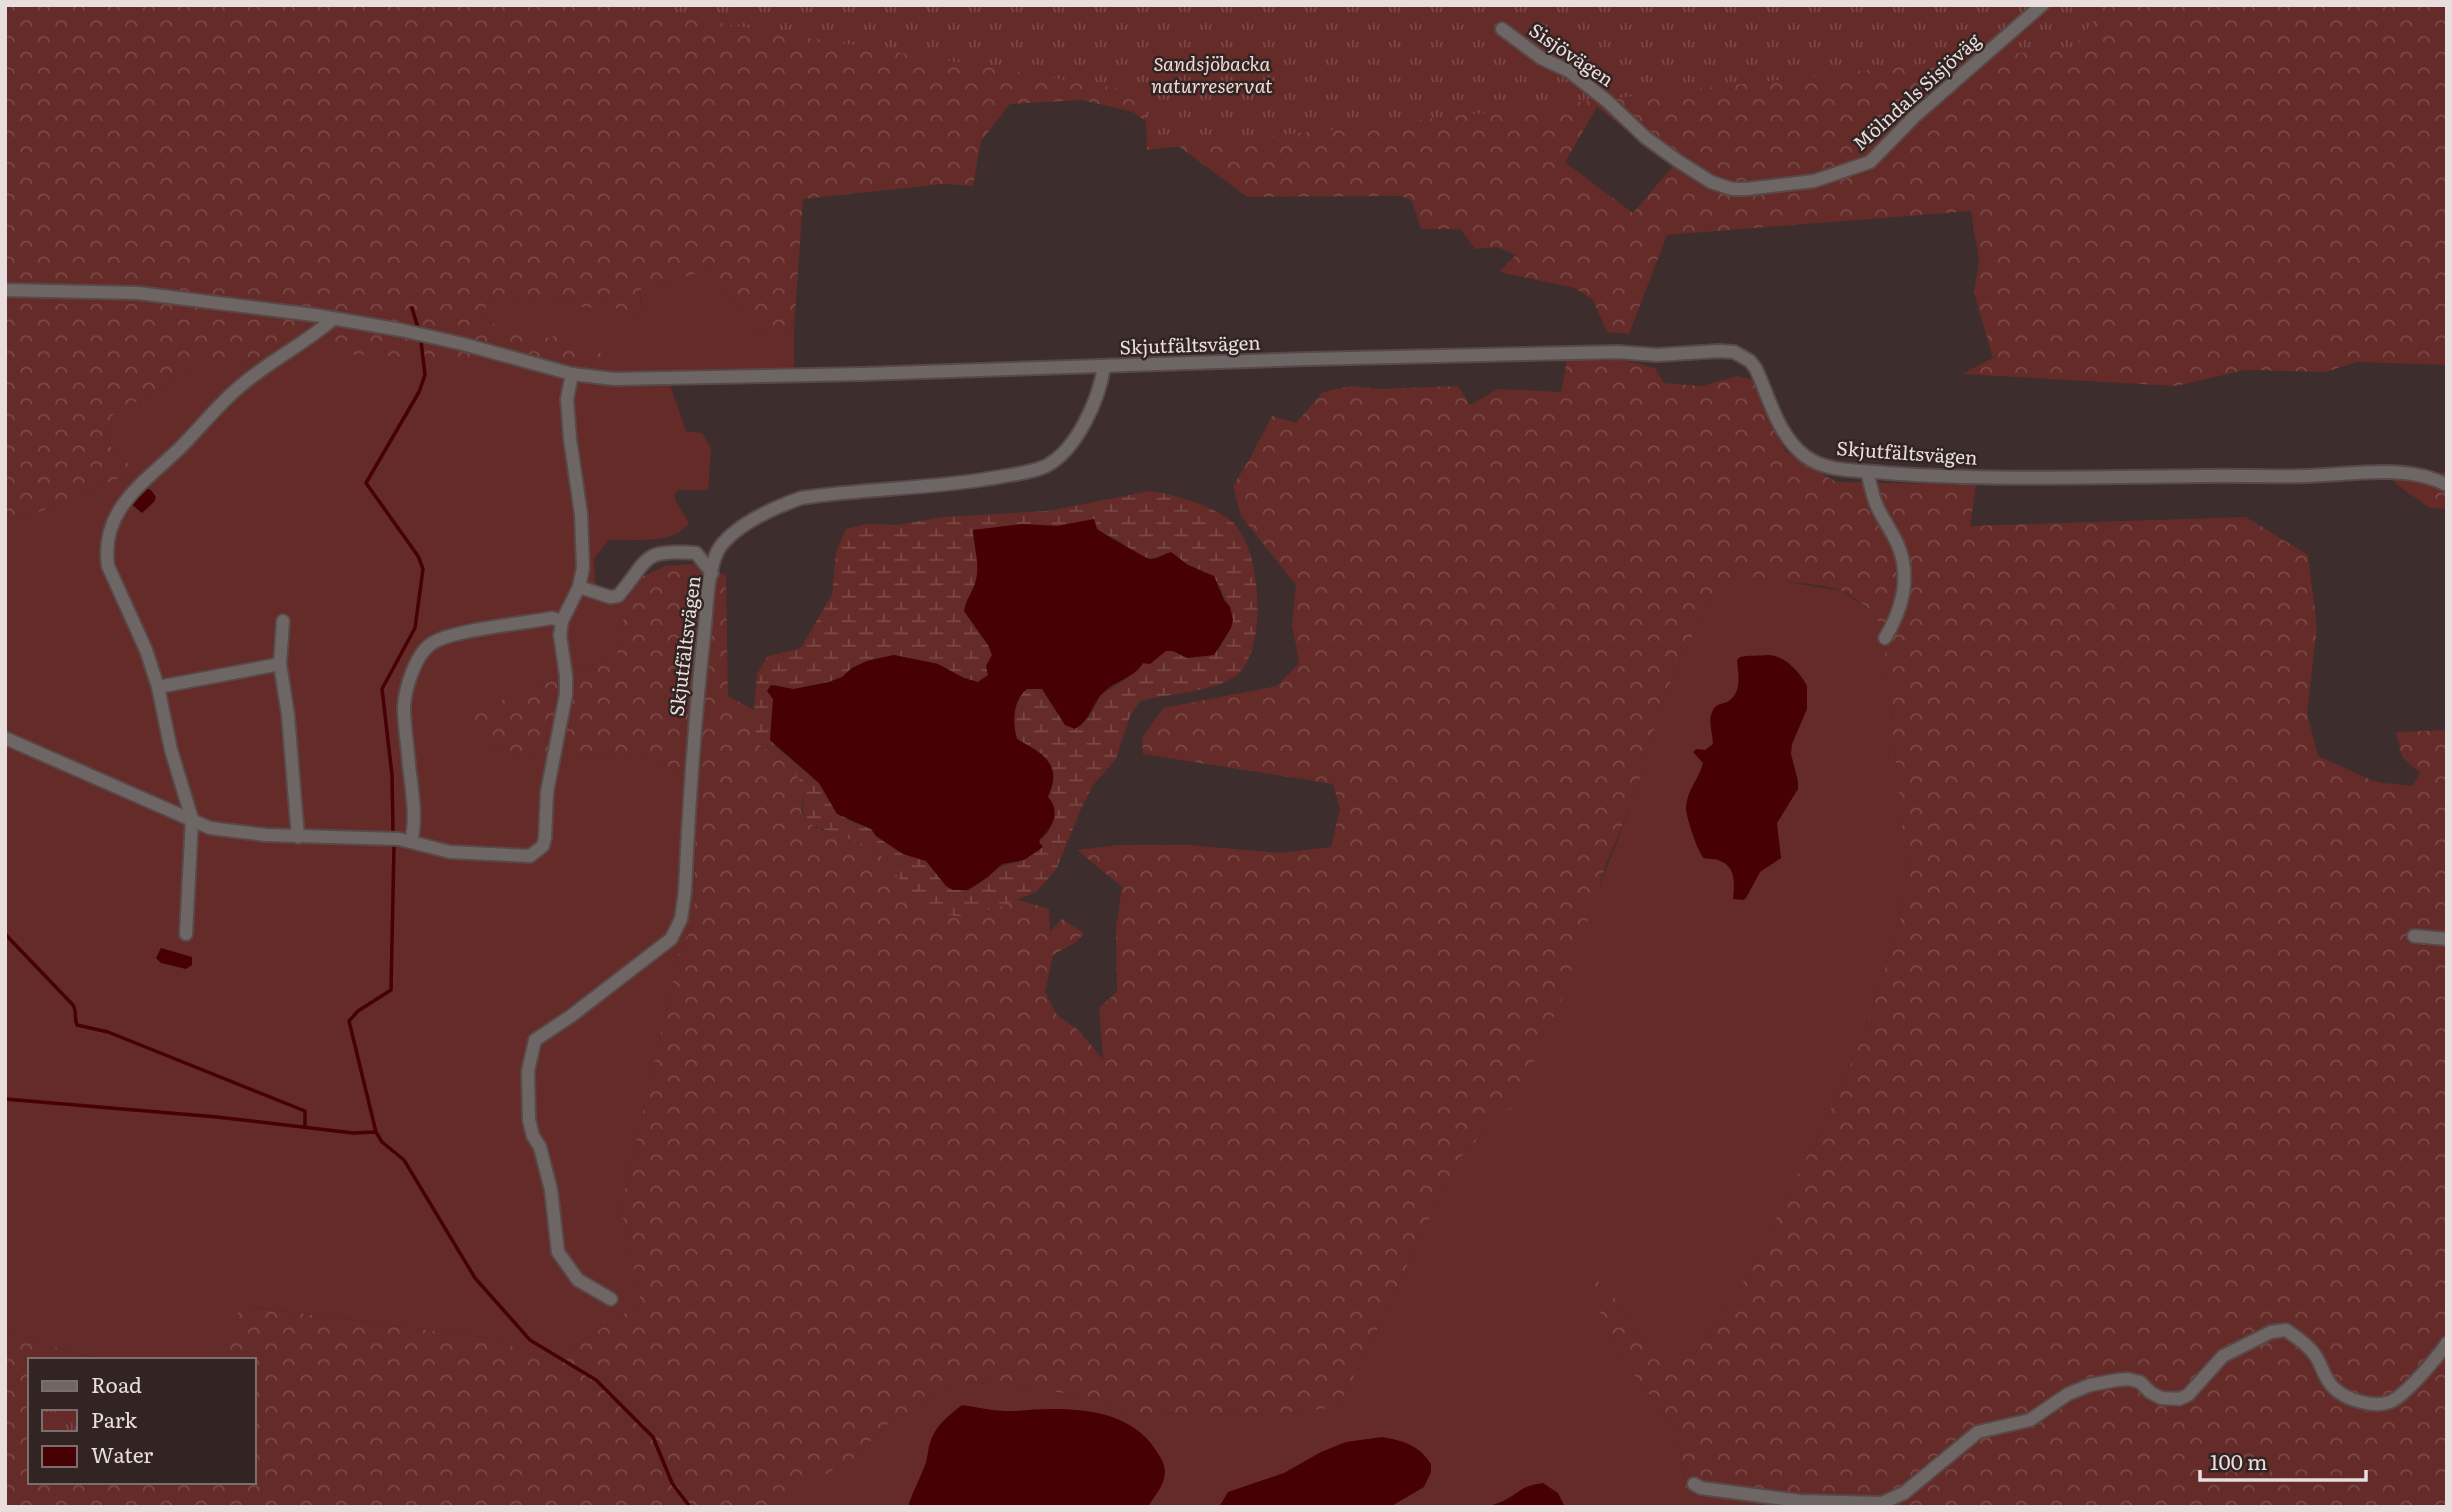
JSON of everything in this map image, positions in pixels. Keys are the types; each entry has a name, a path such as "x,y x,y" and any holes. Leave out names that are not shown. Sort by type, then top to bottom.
{"street":[{"name":"Mölndals Sisjöväg","path":"1618,112 1646,138 1710,182 1732,189 1746,189 1814,181 1870,162 1915,116 2042,5"},
{"name":"Sisjövägen","path":"1502,29 1541,58 1569,71 1618,112"},
{"path":"5,290 138,293 247,306 401,330 572,374 633,380 1104,367"},
{"path":"186,934 192,819 171,750 158,687 136,625 108,566 107,538 124,503 227,398 247,381 309,340 332,320"},
{"name":"Skjutfältsvägen","path":"611,1299 578,1280 558,1252 551,1190 540,1147 533,1136 529,1120 528,1071 531,1051 535,1040 571,1016 671,939 681,919 685,891 695,710 712,573 719,549 733,533 781,505 801,498 981,481 1047,465 1076,438 1093,404 1104,367 1578,353 1657,355 1719,351 1734,352 1750,361 1788,439 1804,456 1840,469 1927,476 2036,478 2388,473 2418,475 2447,485"},
{"path":"5,738 209,828 298,837 399,839 450,852 530,856 542,846 545,838 547,792 566,694 560,635 562,621 579,587 583,568 581,513 567,399 572,374"},
{"path":"1867,472 1875,503 1897,543 1905,565 1904,594 1896,620 1885,638"},
{"path":"579,587 610,597 618,596 646,558 656,553 696,553 712,573"},
{"path":"411,842 412,797 404,707 410,679 424,651 431,644 452,634 552,618 562,621"},
{"path":"283,621 279,664 288,715 298,837"},
{"path":"158,687 279,664"},
{"path":"2414,936 2447,939"},
{"path":"1694,1484 1701,1488 1800,1501 1882,1503 1904,1493 1978,1432 2030,1420 2053,1403 2090,1385 2128,1379 2140,1382 2161,1398 2179,1399 2188,1395 2223,1356 2272,1332 2286,1330 2315,1354 2320,1368 2336,1390 2356,1400 2383,1403 2392,1401 2426,1370 2447,1343"}],"green space":[{"path":"5,5 2447,5 2447,365 2357,362 2325,372 2245,370 2176,386 1962,374 1993,358 1974,293 1979,261 1971,211 1667,235 1629,334 1607,332 1593,300 1575,288 1499,272 1516,255 1497,247 1475,249 1460,229 1421,229 1412,201 1401,196 1247,197 1133,112 1082,100 1010,104 981,141 973,186 943,184 803,199 794,328 758,334 709,270 641,289 640,314 625,317 605,298 588,310 561,296 486,302 485,321 541,339 568,333 618,364 599,367 346,354 311,335 230,369 200,366 110,417 111,448 132,467 119,478 32,515 5,518","holes":["1597,107 1673,166 1633,213 1565,162"]},
{"name":"Sandsjöbacka naturreservat","path":"610,5 2105,5 2074,47 1147,150 1145,93"},
{"path":"709,270 758,334 794,328 794,382 669,382 686,431 702,433 711,448 708,490 680,490 675,493 675,500 689,523 674,535 652,539 608,540 594,559 596,591 627,599 617,656 523,692 485,743 525,757 558,762 607,752 640,754 668,766 696,797 694,922 679,954 621,1208 641,1303 552,1360 489,1338 244,1306 207,1358 94,1358 5,1333 5,518 32,515 119,478 132,467 111,448 110,417 200,366 230,369 311,335 527,362 568,333 541,340 485,321 486,302 561,296 588,310 605,298 625,317 640,314 641,289"},
{"path":"1568,355 1614,358 1655,368 1664,383 1702,386 1738,376 1754,380 1785,451 1836,482 1976,485 1970,526 2246,517 2308,555 2317,627 2307,713 2318,756 2376,782 2412,786 2420,773 2402,757 2396,732 2447,730 2447,1507 1797,1507 1685,1489 1677,1431 1616,1351 1584,1272 1609,1289 1661,1364 1693,1357 1747,1276 1830,1111 1863,1036 1900,921 1907,874 1885,650 1876,614 1840,590 1792,583 1761,584 1714,591 1667,690 1632,803 1607,862 1562,999 1513,1107 1488,1127 1455,1164 1338,1407 1273,1415 1131,1413 1090,1397 1000,1384 958,1382 889,1423 853,1459 767,1507 5,1507 5,1333 94,1358 28,1358 28,1484 256,1484 256,1358 207,1358 243,1306 489,1338 552,1360 641,1303 621,1208 679,954 694,922 696,797 668,766 640,754 607,752 558,762 525,757 485,743 471,726 476,710 617,656 627,599 642,577 665,566 693,564 726,575 728,696 754,710 757,743 794,772 804,791 801,812 816,828 848,837 870,847 885,859 912,896 987,909 1019,900 1049,909 1050,932 1062,919 1084,933 1076,942 1053,955 1045,992 1057,1015 1077,1029 1103,1059 1099,1008 1117,992 1116,929 1122,887 1077,850 1119,845 1189,845 1280,853 1331,847 1340,809 1333,784 1143,754 1142,738 1163,708 1277,686 1299,663 1292,624 1296,585 1241,516 1233,486 1272,416 1296,423 1323,392 1351,386 1379,389 1458,386 1470,405 1498,389 1561,392"},
{"path":"2447,470 2447,509 2430,508 2393,479 2428,480"},
{"path":"1150,491 1192,501 1221,514 1241,532 1255,572 1257,620 1254,642 1248,661 1238,674 1228,680 1205,689 1140,701 1130,716 1116,759 1093,785 1081,809 1056,870 1036,892 1003,906 960,917 937,912 912,896 885,859 870,847 806,823 803,812 804,790 799,778 782,761 757,743 754,710 757,674 768,656 801,648 832,594 836,553 846,529 867,524 897,525 943,517 1048,511","holes":["1094,519 1097,529 1140,556 1152,558 1167,553 1214,578 1230,607 1231,628 1219,649 1208,656 1187,658 1173,651 1166,651 1143,663 1130,676 1101,695 1089,717 1080,726 1065,725 1042,689 1027,689 1016,705 1015,732 1017,739 1042,754 1053,780 1048,797 1055,817 1051,820 1048,833 1017,863 1000,867 973,887 948,888 926,861 903,854 876,836 871,829 848,820 819,783 775,746 771,740 775,684 785,689 794,689 829,682 867,661 894,655 938,664 978,682 989,675 986,666 992,655 989,645 964,611 977,578 973,530 1022,524 1057,526"]},
{"path":"1753,583 1793,583 1842,591 1876,614 1885,650 1907,874 1900,921 1863,1036 1830,1111 1747,1276 1693,1357 1661,1364 1609,1289 1607,1329 1616,1351 1677,1431 1685,1489 1797,1507 764,1507 853,1459 889,1423 958,1382 1000,1384 1090,1397 1131,1413 1273,1415 1338,1407 1455,1164 1488,1127 1513,1106 1632,803 1667,690 1714,591"}],"water":[{"path":"146,488 156,497 142,513 129,502"},
{"path":"1094,519 1097,529 1147,558 1156,558 1171,552 1188,565 1214,576 1224,600 1230,607 1233,620 1231,628 1214,655 1187,658 1173,651 1166,651 1150,664 1143,663 1136,672 1101,694 1085,720 1075,729 1065,725 1042,689 1027,689 1016,705 1015,732 1017,739 1036,750 1051,766 1053,782 1048,797 1054,808 1054,819 1049,830 1040,839 1043,847 1024,860 1002,864 968,890 953,890 946,886 926,861 903,854 876,836 871,829 837,814 819,783 770,740 773,699 767,691 771,685 794,689 829,682 867,661 894,655 938,664 978,682 988,675 986,666 992,655 964,611 977,574 973,530 1022,524 1057,526"},
{"path":"1768,655 1791,665 1807,686 1807,709 1792,744 1791,754 1798,789 1777,823 1781,858 1760,872 1746,898 1733,899 1732,872 1725,864 1704,858 1688,818 1687,801 1703,763 1693,752 1697,749 1705,750 1713,744 1711,714 1716,706 1727,702 1735,694 1738,683 1737,660 1743,656"},
{"path":"161,948 192,957 192,965 186,969 161,963 156,958"},
{"path":"962,1405 1002,1411 1073,1410 1111,1417 1128,1424 1143,1435 1155,1449 1164,1467 1163,1483 1148,1507 908,1507 925,1466 935,1432 947,1417"},
{"path":"1382,1437 1410,1445 1421,1452 1431,1464 1431,1472 1424,1487 1390,1507 1219,1507 1228,1492 1284,1473 1321,1452 1346,1442"},
{"path":"1543,1483 1558,1493 1565,1507 1466,1507 1497,1504 1524,1488"}],"waterway":[{"path":"412,308 418,328"},
{"path":"393,832 392,775 382,689 415,628 423,569 418,556 366,483 419,392 425,375 421,341"},
{"path":"376,1132 349,1021 358,1011 391,990 394,846"},
{"path":"5,934 73,1005 77,1025 108,1032 305,1111 305,1126"},
{"path":"5,1099 217,1117 353,1133 376,1132 382,1142 404,1160 475,1278 530,1340 596,1380 653,1437 672,1483 690,1507"}]}
